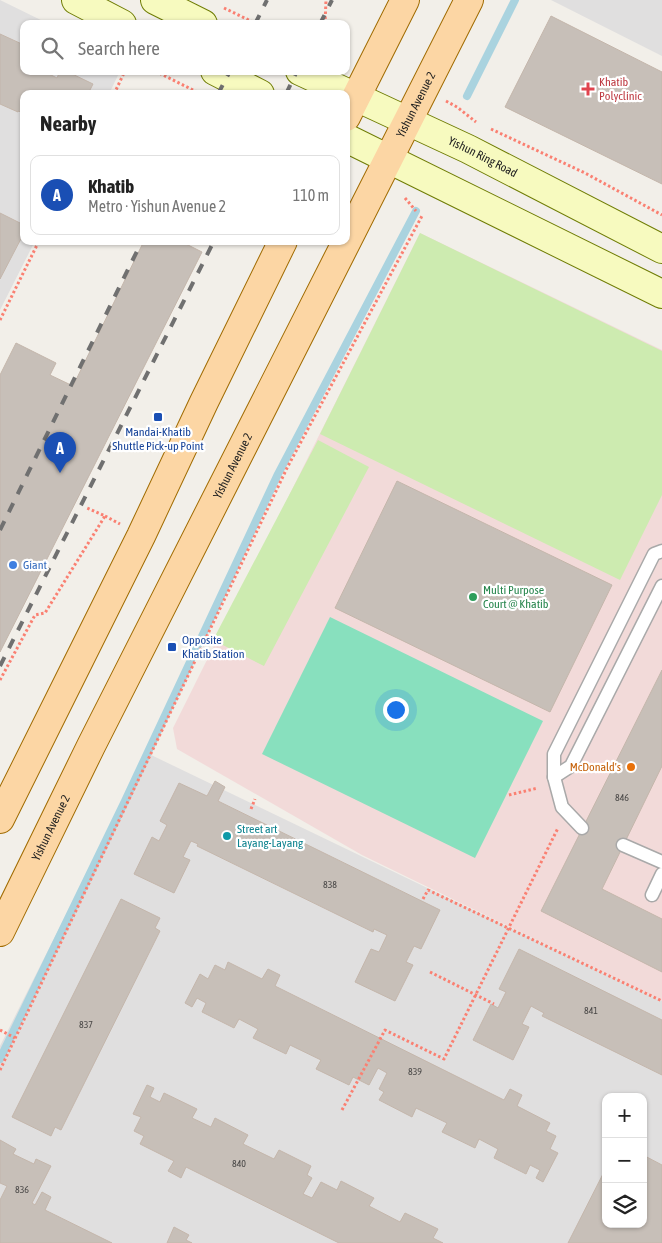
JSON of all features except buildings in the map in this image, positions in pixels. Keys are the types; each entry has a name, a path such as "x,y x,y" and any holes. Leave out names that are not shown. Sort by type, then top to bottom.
{"main road":[{"path":"76,0 114,20"},
{"path":"155,0 210,14"},
{"path":"351,107 405,0"},
{"name":"Yishun Avenue 2","path":"350,237 388,158 469,0"},
{"path":"223,75 252,90"},
{"name":"Yishun Ring Road","path":"306,75 327,90"},
{"name":"Yishun Ring Road","path":"351,107 409,120 662,249"},
{"path":"350,140 662,294"},
{"path":"0,818 145,528 281,245"},
{"name":"Yishun Avenue 2","path":"0,932 96,738 346,245"}],"lane":[{"path":"582,828 562,807 555,780 554,754 654,554 662,551"},
{"path":"555,780 571,766 662,586"},
{"path":"623,845 662,862"},
{"path":"652,895 662,874"}],"path":[{"path":"325,20 326,0"},
{"path":"210,14 238,20"},
{"path":"116,90 123,75"},
{"path":"163,75 192,90"},
{"path":"457,107 476,122 585,173 662,215"},
{"path":"407,199 416,211"},
{"path":"0,1070 287,468 423,214"},
{"path":"0,320 37,245"},
{"path":"0,680 35,615 45,613 105,516 85,507"},
{"path":"509,795 555,780"},
{"path":"251,808 255,799"},
{"path":"342,1110 385,1030 444,1059 566,812"},
{"path":"423,899 428,890 662,1001"},
{"path":"430,972 494,1004"},
{"path":"0,1030 16,1038"}],"shaded area":[{"path":"0,0 41,20 20,20 20,75 118,75 111,90 20,90 20,245 33,245 0,310"},
{"path":"551,0 662,0 662,56"},
{"path":"420,233 662,350 662,1001 362,855 177,749 173,728"},
{"path":"147,753 662,1001 662,1243 0,1243 0,1046"}],"green space":[{"path":"420,233 662,351 662,495 620,580 320,434"},
{"path":"318,440 369,467 264,666 213,640"},
{"path":"330,617 543,721 475,858 262,754"}],"waterway":[{"path":"467,96 515,0"},
{"path":"0,1059 125,801 278,474 416,211"}],"railway":[{"path":"257,20 267,0"},
{"path":"322,20 332,0"},
{"path":"220,90 228,75"},
{"path":"288,90 295,75"},
{"path":"0,530 140,245"},
{"path":"0,666 212,245"}],"place":[{"name":"Khatib Polyclinic","path":"588,89"},
{"name":"Mandai-Khatib Shuttle Pick-up Point","path":"158,417"},
{"name":"Khatib","path":"60,473"},
{"name":"Giant","path":"13,565"},
{"name":"Multi Purpose Court @ Khatib","path":"473,597"},
{"name":"Opposite Khatib Station","path":"172,647"},
{"name":"McDonald's","path":"631,767"},
{"name":"Street art Layang-Layang","path":"227,836"}]}
